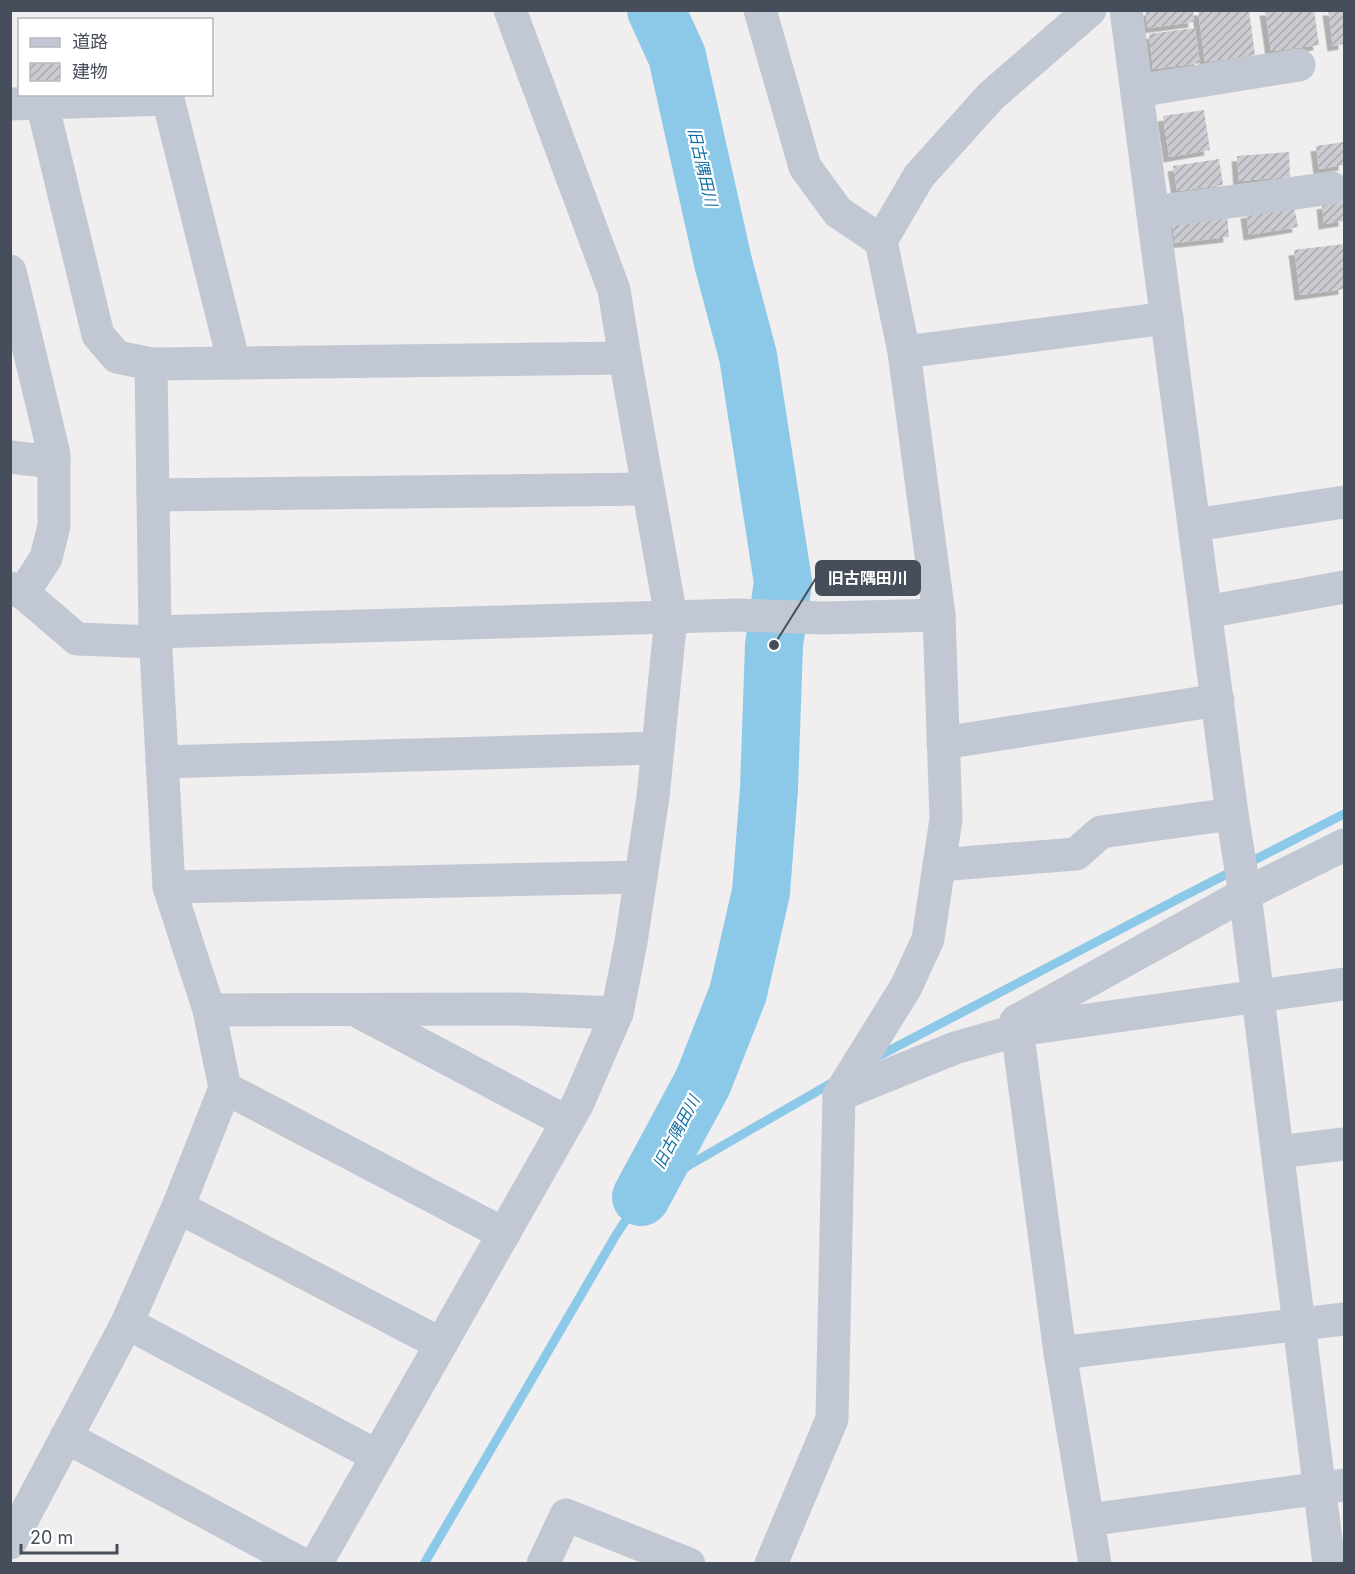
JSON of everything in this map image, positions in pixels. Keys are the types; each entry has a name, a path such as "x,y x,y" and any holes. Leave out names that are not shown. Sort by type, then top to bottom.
{"street":[{"path":"316,1563 578,1102 617,1013 631,942 653,797 671,617 614,290 510,10"},
{"path":"760,10 805,167 838,212 881,241"},
{"path":"771,1563 832,1419 839,1095 906,987 928,939 946,819 939,615 904,352 881,241 919,176 962,128 991,96 1090,10"},
{"path":"1126,10 1232,814 1245,894 1300,1326 1332,1487 1329,1563"},
{"path":"1137,91 1299,65"},
{"path":"10,104 168,99 234,363"},
{"path":"42,103 98,335 117,357 151,364 625,358"},
{"path":"1153,212 1332,188"},
{"path":"10,271 54,454 54,526 46,558 17,590 77,639 738,615 824,618 939,615"},
{"path":"904,352 1167,318"},
{"path":"10,1543 128,1323 178,1208 225,1088 209,1010 169,887 155,637 151,364"},
{"path":"10,457 54,462"},
{"path":"153,495 648,489"},
{"path":"1195,525 1344,502"},
{"path":"1206,612 1344,587"},
{"path":"944,743 1218,700"},
{"path":"162,762 658,748"},
{"path":"939,865 1076,854 1101,832 1232,814"},
{"path":"1095,1563 1060,1353 1016,1021 1245,894 1344,845"},
{"path":"169,887 641,877"},
{"path":"839,1095 955,1048 1018,1030 1344,984"},
{"path":"354,1009 567,1122"},
{"path":"209,1010 517,1009 617,1013"},
{"path":"225,1088 504,1234"},
{"path":"1278,1152 1344,1144"},
{"path":"178,1208 441,1344"},
{"path":"1060,1353 1344,1319"},
{"path":"128,1323 377,1456"},
{"path":"66,1437 302,1563"},
{"path":"1088,1520 1332,1487"},
{"path":"543,1563 566,1515 680,1562"},
{"path":"10,1559 19,1563"}],"building":[{"path":"1145,10 1193,10 1194,22 1148,28"},
{"path":"1198,10 1249,10 1255,55 1205,62"},
{"path":"1265,10 1314,10 1319,45 1271,51"},
{"path":"1328,10 1344,10 1344,44 1333,46"},
{"path":"1195,28 1200,63 1153,69 1149,34"},
{"path":"1204,110 1210,150 1169,157 1163,116"},
{"path":"1344,142 1344,165 1319,169 1316,146"},
{"path":"1289,152 1290,177 1239,181 1237,156"},
{"path":"1219,159 1223,185 1177,191 1173,166"},
{"path":"1344,201 1344,221 1324,224 1322,204"},
{"path":"1294,206 1298,227 1249,235 1246,213"},
{"path":"1227,215 1229,237 1175,243 1172,221"},
{"path":"1344,244 1344,289 1300,295 1294,250"}],"waterway":[{"name":"旧古隅田川","path":"641,1197 703,1082 738,993 761,892 769,789 774,645 783,582 748,356 723,262 677,56 656,10"},
{"path":"875,1058 1344,814"},
{"path":"424,1564 616,1235 641,1197 691,1164 835,1081"}],"place":[{"name":"旧古隅田川","path":"774,645"}]}
